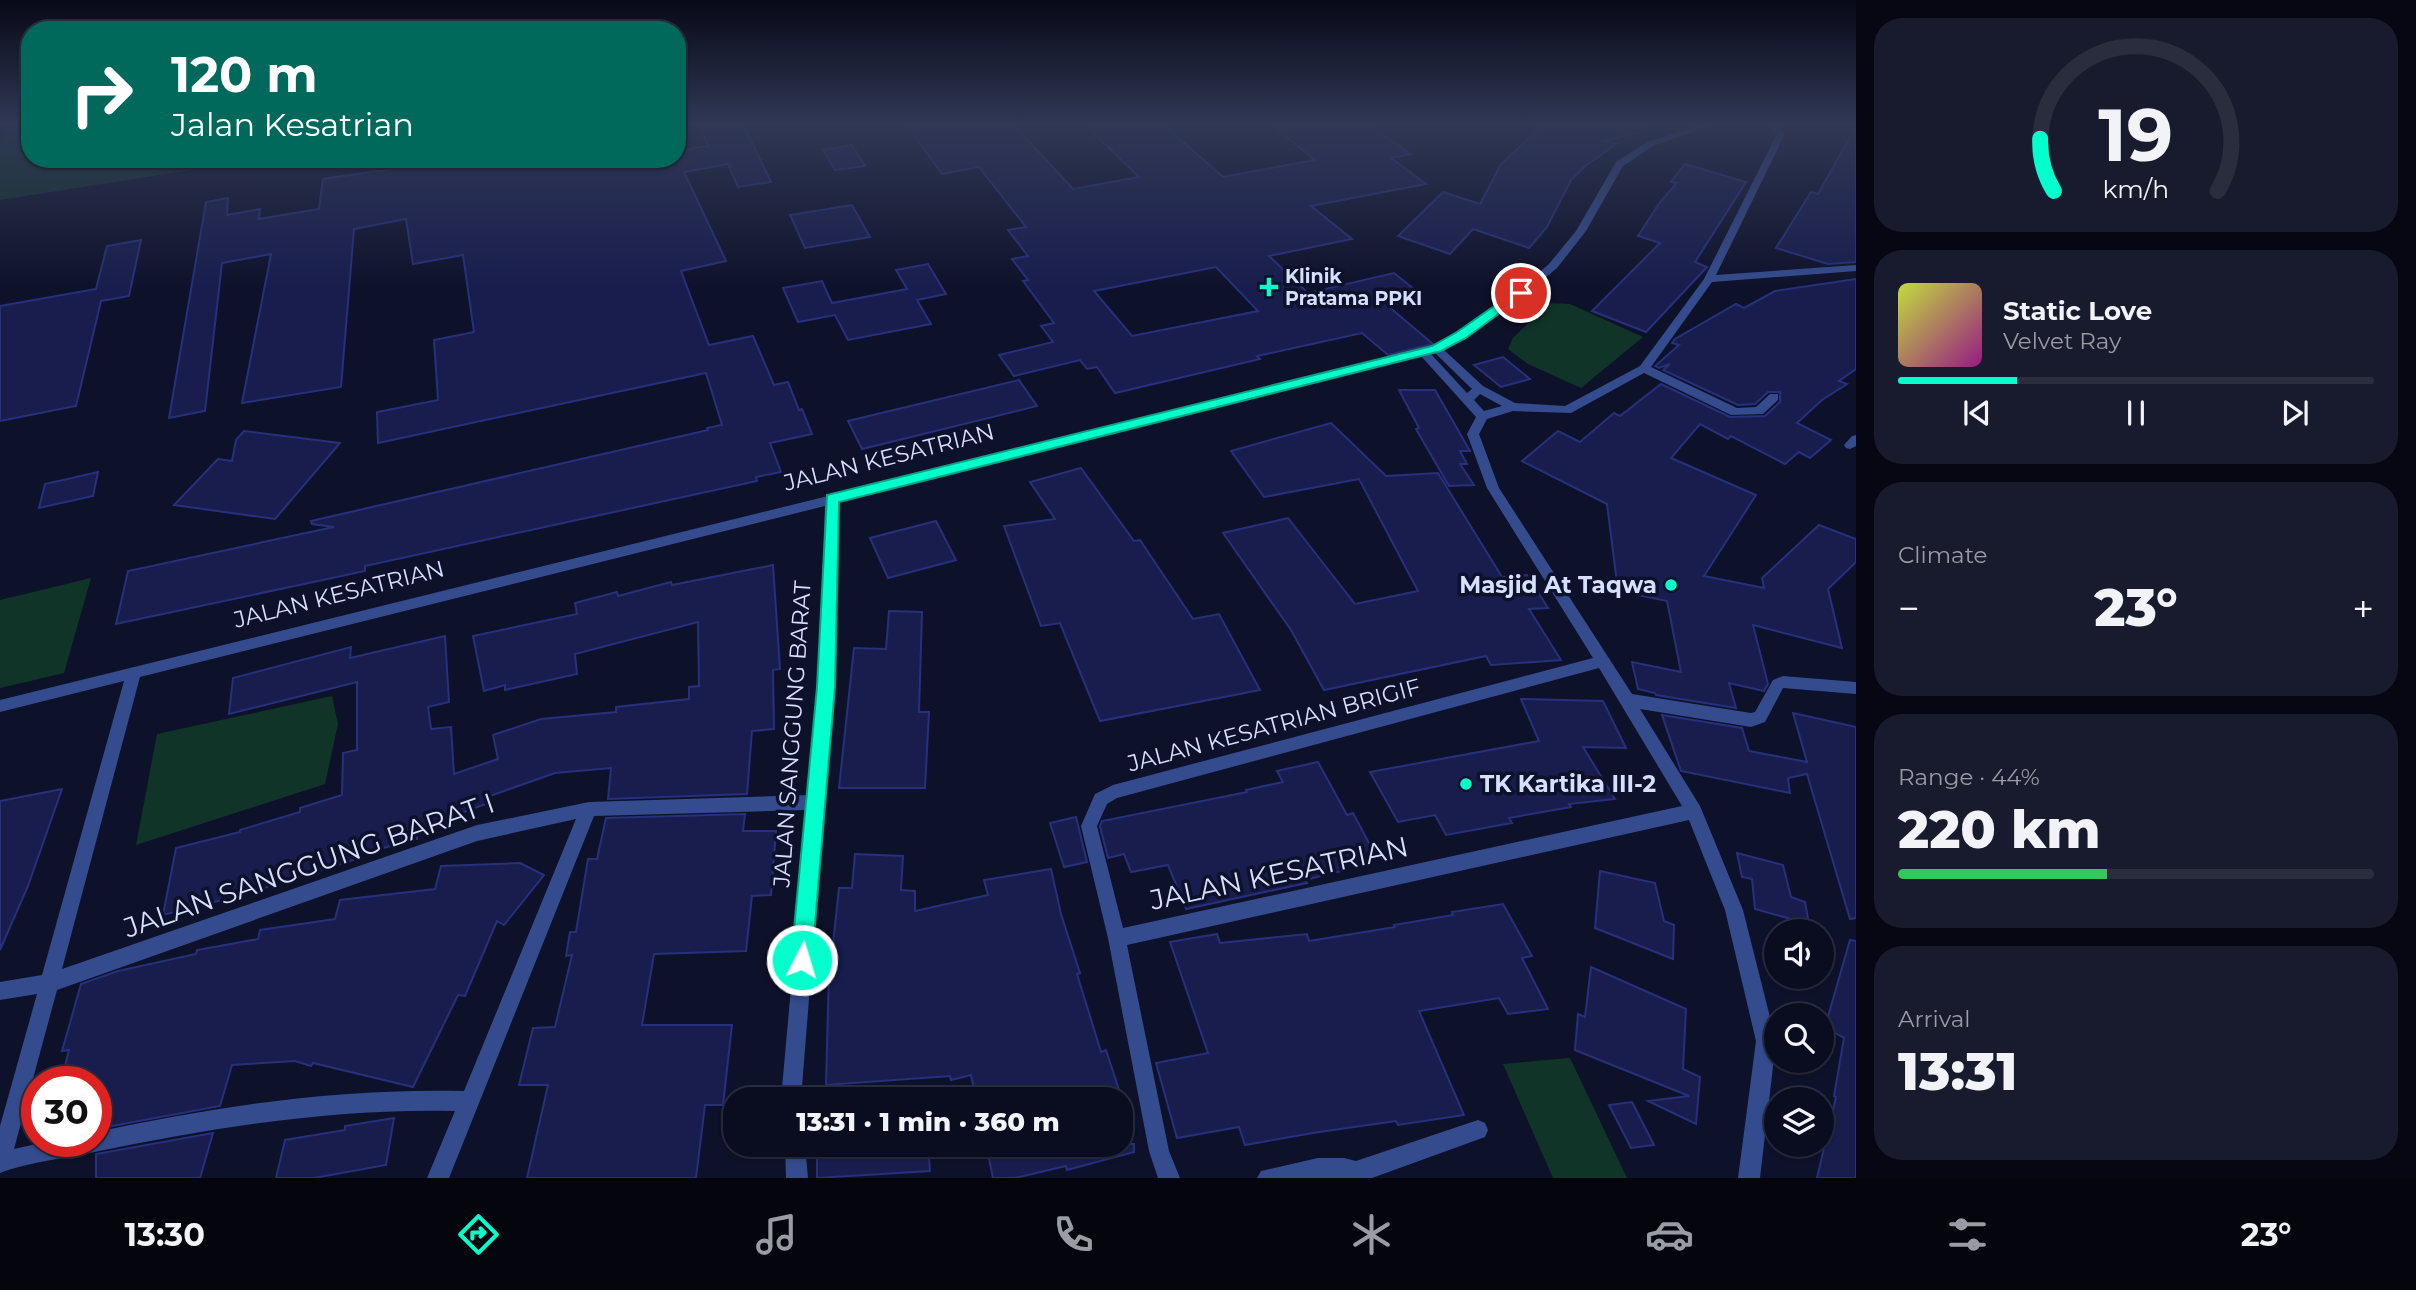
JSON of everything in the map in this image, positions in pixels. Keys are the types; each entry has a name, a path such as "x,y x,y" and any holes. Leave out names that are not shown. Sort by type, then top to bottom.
{"street":[{"name":"JALAN KESATRIAN","path":"0,706 1437,349 1541,279 1567,250 1610,179"},
{"path":"1749,1178 1766,1041 1734,911 1694,811 1493,488 1473,434 1482,416 1513,407 1567,410 1644,368 1709,279 1759,179"},
{"path":"1709,279 1856,268"},
{"path":"1437,349 1479,389 1513,407"},
{"path":"1423,352 1482,416"},
{"path":"1644,368 1735,412 1759,411 1774,397"},
{"path":"1467,400 1479,389"},
{"name":"JALAN SANGGUNG BARAT","path":"792,1087 826,687 832,498"},
{"name":"JALAN KESATRIAN BRIGIF","path":"1117,937 1089,826 1101,799 1113,792 1601,662"},
{"path":"134,673 0,1163 126,1136 308,1105 433,1099 469,1101"},
{"path":"1627,700 1751,720 1760,717 1778,684 1783,682 1856,688"},
{"name":"JALAN SANGGUNG BARAT I","path":"0,991 49,983 477,833 589,809 815,802"},
{"path":"438,1178 589,809"},
{"name":"JALAN KESATRIAN","path":"1117,937 1694,811"},
{"path":"1117,937 1159,1151 1169,1178"},
{"path":"1268,1178 1343,1166 1360,1174 1478,1130"},
{"path":"796,1157 797,1178"}],"green space":[{"path":"0,179 134,179 0,200"},
{"path":"1549,303 1570,304 1643,337 1581,388 1528,364 1508,349 1513,338"},
{"path":"91,578 64,673 0,688 0,600"},
{"path":"332,696 338,724 325,784 136,845 157,734"},
{"path":"1570,1058 1627,1178 1553,1178 1503,1064"}],"building":[{"path":"323,179 687,179 726,261 681,271 709,345 753,336 774,385 788,382 812,434 770,443 781,472 756,477 757,481 365,566 365,571 116,624 128,571 334,527 312,524 311,521 722,425 706,373 378,443 377,412 438,400 434,340 474,332 463,255 413,264 406,219 354,229 341,387 242,403 271,254 222,263 205,411 169,418 206,202 228,198 227,215 260,209 259,219 319,209"},
{"path":"735,179 770,179 771,182 738,187"},
{"path":"988,179 1064,179 1073,189 1128,179 1419,179 1426,184 1311,206 1352,239 1269,256 1308,293 1394,273 1419,293 1405,295 1411,300 1388,306 1433,344 1388,355 1362,333 1257,356 1260,359 1115,393 1097,367 1087,369 1080,360 1014,376 999,355 1053,342 1041,326 1054,323 1023,281 1028,280 1012,259 1028,256 1008,230 1026,227","holes":["1216,267 1258,311 1132,336 1094,291"]},
{"path":"1493,179 1572,179 1547,227 1529,248 1473,229 1450,254 1398,236 1443,192 1480,204"},
{"path":"1673,179 1736,179 1746,182 1695,262 1707,267 1646,332 1592,311 1660,243 1638,236 1660,202 1677,183 1671,182"},
{"path":"1826,179 1856,179 1856,262 1828,264 1776,248 1811,192 1818,194"},
{"path":"852,205 870,237 805,248 790,215"},
{"path":"141,240 129,296 101,301 76,406 0,421 0,306 96,289 107,246"},
{"path":"928,264 946,294 917,300 931,324 848,340 835,315 798,322 783,288 822,281 832,303 907,289 896,270"},
{"path":"1856,279 1856,369 1839,381 1847,384 1822,400 1797,423 1831,440 1810,458 1799,452 1785,464 1731,436 1728,439 1700,424 1671,458 1756,495 1704,576 1764,588 1762,578 1819,525 1856,539 1856,562 1828,589 1842,648 1753,625 1768,684 1764,691 1729,683 1736,708 1656,695 1638,689 1632,662 1681,672 1667,601 1618,591 1607,504 1522,461 1558,431 1580,442 1614,413 1620,416 1661,384 1730,417 1765,416 1780,402 1780,392 1768,392 1755,404 1738,405 1663,370 1670,364 1659,368 1655,366 1679,345 1672,343 1675,339 1736,304 1744,308 1775,291"},
{"path":"1503,357 1530,379 1501,387 1474,365"},
{"path":"1019,380 1037,406 862,449 848,421"},
{"path":"1399,390 1435,390 1470,451 1460,451 1467,464 1460,464 1474,485 1449,486 1416,429 1419,428"},
{"path":"1331,423 1386,476 1438,473 1502,577 1527,575 1548,608 1529,609 1561,660 1491,665 1486,656 1324,690 1291,630 1223,533 1288,518 1355,604 1418,591 1359,479 1264,497 1231,451"},
{"path":"244,431 340,443 275,519 174,505 218,459 232,461 236,440"},
{"path":"1081,468 1134,541 1140,540 1193,619 1219,614 1260,690 1100,721 1060,623 1041,626 1004,526 1055,519 1030,482"},
{"path":"98,472 93,496 39,508 45,484"},
{"path":"936,521 956,560 888,578 870,538"},
{"path":"773,565 780,669 773,670 774,729 752,731 747,794 608,799 611,768 555,773 487,797 489,803 417,829 417,839 353,856 353,860 242,895 163,915 176,848 240,832 300,812 300,808 342,795 343,753 357,750 357,682 229,714 233,678 351,647 350,658 445,636 449,702 428,707 431,729 451,727 454,774 498,759 493,735 541,719 616,712 616,707 689,699 689,687 699,686 698,622 575,654 577,674 505,690 505,685 484,691 473,636 577,614 575,603 617,592 618,596 671,582 672,585"},
{"path":"889,611 922,612 919,712 929,712 925,788 839,788 854,648 886,649"},
{"path":"1521,699 1603,701 1626,748 1583,747 1615,799 1569,804 1571,807 1509,818 1512,823 1446,835 1435,815 1398,822 1370,772 1539,741"},
{"path":"1793,713 1856,727 1856,918 1850,919 1807,774 1788,778 1790,793 1681,771 1662,715 1742,728 1749,751 1807,762"},
{"path":"1318,762 1347,815 1353,813 1377,858 1339,867 1342,871 1305,880 1307,883 1186,909 1168,865 1131,872 1124,854 1108,858 1100,826 1102,821 1247,792 1246,790 1283,782 1277,771"},
{"path":"62,789 28,886 0,950 0,801"},
{"path":"745,814 743,831 776,831 771,895 752,896 746,951 654,954 642,1025 732,1025 723,1105 705,1105 696,1178 527,1178 548,1085 519,1085 533,1028 555,1027 572,955 566,956 570,932 576,932 588,859 597,859 606,818"},
{"path":"1076,817 1087,862 1064,867 1050,823"},
{"path":"1737,853 1783,865 1791,897 1805,902 1808,919 1791,919 1755,909 1752,879 1742,877"},
{"path":"855,854 903,856 901,890 915,891 915,911 988,895 984,880 1051,869 1061,914 1080,973 1077,974 1101,1052 1106,1050 1118,1087 974,1087 971,1075 951,1080 950,1076 826,1085 829,971 823,971 824,944 833,944 839,888 852,888"},
{"path":"520,863 544,875 504,925 497,921 465,996 458,995 413,1087 313,1063 311,1066 295,1061 232,1065 220,1106 112,1126 112,1066 65,1066 69,1050 62,1051 81,984 118,971 196,954 197,950 258,939 260,930 335,919 340,900 435,889 441,866"},
{"path":"1600,871 1655,883 1664,921 1674,925 1673,959 1595,928"},
{"path":"1503,904 1532,956 1522,958 1548,1009 1508,1014 1499,998 1419,1011 1464,1115 1398,1125 1396,1121 1245,1145 1239,1127 1177,1138 1156,1063 1208,1053 1170,942 1217,934 1220,943 1307,934 1309,941 1395,927 1394,925 1453,915 1452,912"},
{"path":"1850,940 1856,941 1856,1178 1817,1178 1822,1157 1834,1157 1834,1096 1844,1038 1834,1032 1832,1003"},
{"path":"1591,967 1686,1009 1683,1069 1700,1077 1696,1124 1648,1101 1689,1096 1575,1050 1578,1014 1585,1017"},
{"path":"1632,1102 1654,1145 1631,1148 1609,1105"},
{"path":"394,1118 386,1165 314,1178 276,1178 285,1140"},
{"path":"213,1133 200,1178 96,1178 96,1157 112,1157 112,1151"},
{"path":"817,1157 929,1157 930,1171 817,1178"},
{"path":"989,1157 1115,1157 1067,1170 1066,1166 1015,1178 993,1178"}],"place":[{"name":"Klinik Pratama PPKI","path":"1269,287"},
{"name":"Masjid At Taqwa","path":"1671,585"},
{"name":"TK Kartika III-2","path":"1466,784"}],"route":[{"path":"802,960 826,687 832,498 1437,349 1521,293"}]}
